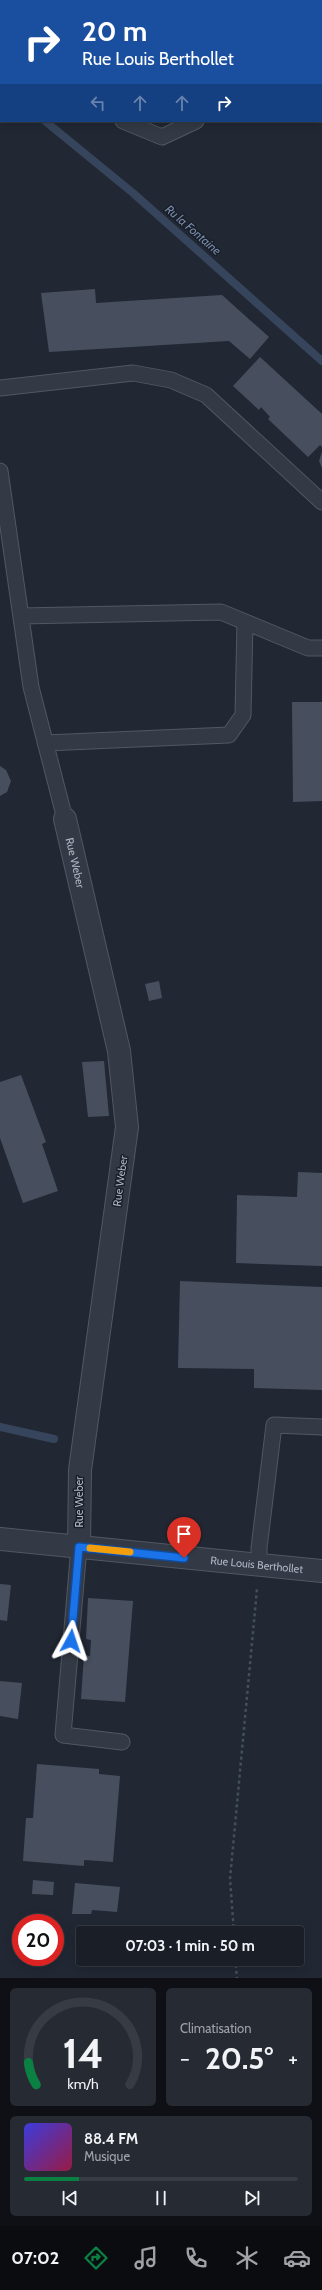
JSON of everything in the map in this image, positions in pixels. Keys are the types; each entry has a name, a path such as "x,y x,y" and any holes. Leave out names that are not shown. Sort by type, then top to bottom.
{"street":[{"name":"Rue Weber","path":"65,819 119,1051 127,1127 80,1470 79,1547"},
{"name":"Rue Louis Berthollet","path":"0,1539 79,1547 258,1575 322,1571"}],"lane":[{"path":"126,122 162,137 194,122"},
{"path":"0,388 133,373 171,380 206,396 322,502"},
{"path":"0,471 31,687 65,819"},
{"path":"21,616 221,612 308,648 322,648"},
{"path":"45,743 230,735 243,715 245,622"},
{"path":"258,1575 259,1548 274,1425 322,1427"},
{"path":"79,1547 63,1735 122,1742"}],"path":[{"path":"233,1926 230,1879 258,1575"},
{"path":"236,1966 237,1978"}],"building":[{"path":"95,289 96,303 222,295 269,337 250,359 229,341 49,352 41,293"},
{"path":"260,357 322,414 322,447 320,445 308,457 268,419 270,417 261,407 259,410 233,386"},
{"path":"322,452 322,468 319,461"},
{"path":"292,702 322,702 322,801 293,802"},
{"path":"0,766 6,770 11,781 7,792 0,796"},
{"path":"159,981 162,998 149,1001 145,984"},
{"path":"104,1061 109,1116 88,1117 82,1062"},
{"path":"21,1075 46,1142 42,1144 58,1191 23,1203 0,1138 0,1082"},
{"path":"298,1172 322,1173 322,1266 236,1263 237,1195 297,1197"},
{"path":"180,1281 322,1287 322,1390 254,1388 254,1369 178,1368"},
{"path":"0,1584 11,1585 7,1621 0,1620"},
{"path":"88,1598 133,1601 125,1702 81,1699 84,1655 90,1656 91,1640 86,1639"},
{"path":"0,1681 22,1683 18,1719 0,1716"},
{"path":"37,1764 99,1769 99,1774 120,1776 113,1862 84,1860 84,1866 23,1861 26,1818 33,1818"},
{"path":"33,1880 54,1882 53,1895 32,1894"},
{"path":"75,1883 120,1887 117,1912 92,1910 91,1914 72,1914"}],"waterway":[{"name":"Ru la Fontaine","path":"46,122 133,193 322,361"},
{"path":"0,1427 54,1439"}],"slow traffic":[{"path":"90,1548 130,1552"}],"route":[{"path":"71,1641 79,1547 184,1558"}]}
